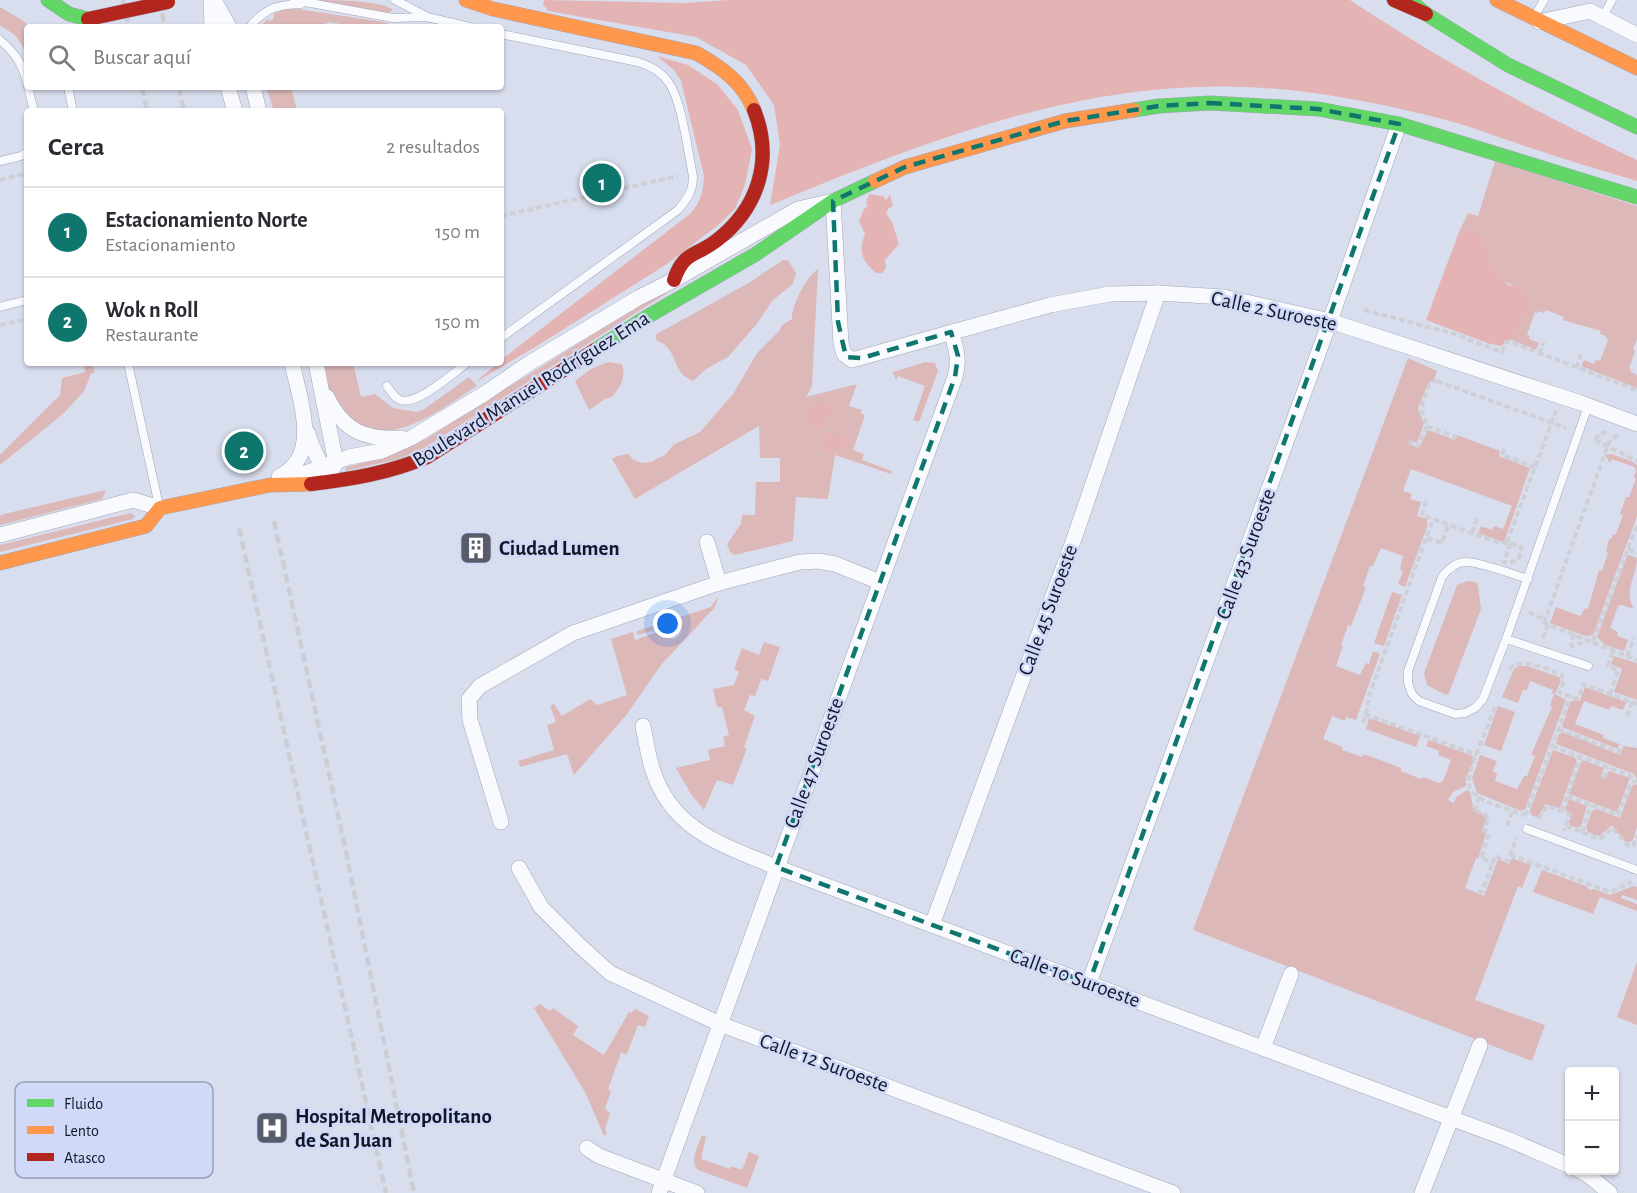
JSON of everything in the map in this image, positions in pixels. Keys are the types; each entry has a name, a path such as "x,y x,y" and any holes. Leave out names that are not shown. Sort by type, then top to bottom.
{"main road":[{"path":"48,0 84,23 173,1"},
{"path":"466,0 493,9 696,53 713,60 738,82 748,96 762,132 764,151 762,173 755,194 742,218 708,247 681,263 674,280"},
{"path":"1394,0 1426,14"},
{"path":"1408,0 1426,14 1508,65 1637,128"},
{"path":"1497,0 1536,21 1637,68"},
{"name":"Boulevard Manuel Rodríguez Ema","path":"160,508 270,485 298,485 356,479 400,468 427,457 645,318 756,254 833,201 905,167 1065,121 1159,105 1210,103 1317,109 1399,124 1637,197"},
{"path":"0,563 146,526 160,508"}],"street":[{"path":"212,0 212,24"},
{"path":"212,0 227,24"},
{"path":"1536,21 1590,11 1637,35"},
{"path":"229,90 235,108"},
{"path":"254,90 258,108"},
{"name":"Calle 43 Suroeste","path":"1089,983 1330,321 1399,124"},
{"path":"298,485 349,457 382,451 411,438 638,298 798,209 833,201"},
{"name":"Calle 2 Suroeste","path":"833,201 838,322 841,344 846,357 852,360 1050,305 1110,294 1158,293 1224,297 1330,321 1637,424"},
{"name":"Calle 45 Suroeste","path":"932,925 1076,536 1158,293"},
{"name":"Calle 47 Suroeste","path":"661,1186 958,367 958,356 951,332"},
{"path":"293,366 305,426 313,449 329,468 356,479"},
{"path":"316,366 329,468"},
{"path":"317,366 333,410 346,425 358,433 374,438 411,438"},
{"path":"270,485 294,465 300,456 305,426"},
{"path":"270,485 329,468"},
{"path":"0,535 133,500 160,508"},
{"path":"707,542 719,583"},
{"path":"501,822 470,720 469,699 480,686 573,633 719,583 800,562 818,561 835,564 880,582"},
{"name":"Calle 10 Suroeste","path":"643,726 653,771 661,790 675,811 712,841 776,867 1510,1140 1565,1164"},
{"name":"Calle 12 Suroeste","path":"519,868 541,907 610,972 720,1024 1173,1193"},
{"path":"1263,1048 1291,974"},
{"path":"1422,1193 1480,1045"},
{"path":"587,1148 661,1186 697,1193"},
{"path":"1588,1175 1610,1193"}],"lane":[{"path":"294,0 393,18 427,17 457,24"},
{"path":"395,0 427,17"},
{"path":"1536,21 1544,0"},
{"path":"1602,18 1612,0"},
{"path":"252,24 268,9 285,5 319,4"},
{"path":"504,35 638,62 649,65 662,74 671,85 678,106 693,176 693,188 678,210 504,336"},
{"path":"0,40 13,51 24,69"},
{"path":"29,90 33,108"},
{"path":"69,90 72,108"},
{"path":"0,161 24,154"},
{"path":"0,307 24,301"},
{"path":"129,366 160,508"},
{"path":"387,386 401,401 413,400 463,366"},
{"path":"1527,579 1466,562 1447,569 1442,577 1408,671 1408,683 1412,694 1419,701 1455,714 1465,713 1483,699 1518,608 1588,406"},
{"path":"1506,639 1588,666"},
{"path":"1525,827 1637,870"}],"path":[{"path":"0,180 24,174"},
{"path":"504,215 678,176"},
{"path":"1364,310 1455,334 1502,352 1508,341 1637,390"},
{"path":"0,325 24,320"},
{"path":"1539,354 1544,342"},
{"path":"1576,368 1581,355"},
{"path":"1411,440 1410,443 1418,446 1427,426 1421,408 1429,386 1437,381 1438,375"},
{"path":"1437,381 1564,426 1637,461"},
{"path":"1426,501 1422,515 1500,543 1509,543 1522,548 1513,562 1503,562 1509,543 1535,467 1551,423 1557,408 1563,411"},
{"path":"1427,426 1455,437 1456,432"},
{"path":"1538,639 1542,640 1609,442 1620,433 1617,430 1605,432 1595,440"},
{"path":"1504,449 1502,455 1535,467"},
{"path":"1363,723 1368,699 1384,651 1433,519"},
{"path":"1472,533 1477,519"},
{"path":"1427,538 1442,543 1448,525"},
{"path":"1592,640 1637,525"},
{"path":"1628,549 1637,553"},
{"path":"1518,608 1541,618 1546,624 1592,640 1637,660"},
{"path":"1528,619 1532,613"},
{"path":"1574,634 1572,646 1592,640"},
{"path":"1627,656 1634,638"},
{"path":"1610,694 1618,670 1608,666 1613,651"},
{"path":"1508,671 1521,663 1530,663 1563,678 1559,692 1578,699 1584,684 1634,703 1626,716"},
{"path":"1525,827 1526,815 1571,696"},
{"path":"1497,704 1468,781 1473,794 1539,820 1547,806 1562,811 1569,815 1560,841"},
{"path":"1365,714 1477,755"},
{"path":"1558,729 1619,752 1622,745"},
{"path":"1552,746 1608,767 1634,781 1618,815 1567,796"},
{"path":"1562,811 1580,757"},
{"path":"1604,778 1608,767"},
{"path":"1479,798 1475,811 1489,816 1484,829 1489,834 1481,858 1493,862"},
{"path":"1582,832 1591,805"},
{"path":"1507,826 1513,810"},
{"path":"1566,826 1600,839 1612,828 1629,846 1633,846 1637,835"},
{"path":"1478,891 1482,892 1495,856 1508,861 1518,835"},
{"path":"1510,855 1610,892 1630,882 1637,884"}],"highlighted area":[{"path":"1210,103 1318,109 1399,124 1089,983 776,867 955,377 958,356 951,332 862,358 846,357 838,322 833,201 905,167 1065,121 1159,106"}],"shaded area":[{"path":"312,0 367,2 393,10 389,13"},
{"path":"544,0 685,3 728,0 1350,0 1419,44 1490,85 1637,160 1637,181 1461,124 1382,105 1289,90 1227,86 1140,91 1031,112 925,145 770,205 780,145 774,105 746,65 696,37 548,11 543,4"},
{"path":"0,7 25,22 24,49 16,36 0,25"},
{"path":"291,8 389,24 329,22 323,24 263,24 267,19 270,21 274,18 274,13"},
{"path":"657,56 688,65 717,84 738,110 752,149 745,185 735,209 717,226 667,264 504,365 504,358 691,213 697,204 702,192 704,176 681,81 674,70"},
{"path":"267,90 292,90 296,108 273,108"},
{"path":"1495,161 1637,206 1637,339 1629,368 1637,375 1637,388 1581,366 1584,360 1594,364 1596,360 1600,361 1608,340 1606,336 1600,334 1601,331 1563,320 1564,317 1546,310 1544,313 1535,312 1527,335 1530,336 1529,339 1539,343 1536,350 1502,336 1519,287 1502,279 1483,251 1459,232 1468,213 1478,216"},
{"path":"869,194 883,196 886,200 890,195 893,206 886,213 892,222 899,244 885,260 886,268 882,273 876,273 871,269 862,251 865,234 859,221 864,209 868,206 866,202"},
{"path":"1459,232 1475,233 1483,239 1489,258 1508,285 1520,287 1530,297 1516,335 1501,346 1426,320"},
{"path":"730,253 424,448 398,459 346,471 347,467 386,456 426,439 667,288"},
{"path":"783,260 788,260 796,273 793,284 773,300 756,325 728,357 706,369 693,381 684,376 670,351 663,343 657,341 655,335 747,284"},
{"path":"818,269 812,386 806,397 857,384 849,406 862,410 861,413 865,415 853,450 864,454 862,460 892,471 891,474 835,455 828,499 796,497 793,541 734,555 727,544 741,524 742,515 755,515 756,482 780,482 780,458 760,458 759,426 635,499 612,459 628,454 634,460 642,463 651,462 666,454 673,445 700,432 733,394 757,353 782,325 792,319 800,292"},
{"path":"1408,358 1437,371 1434,380 1428,383 1418,408 1424,424 1417,443 1412,441 1411,445 1419,448 1428,430 1455,440 1457,435 1500,451 1499,456 1530,468 1504,542 1478,533 1481,526 1492,530 1494,526 1503,529 1512,506 1411,469 1403,491 1412,494 1410,499 1421,502 1417,516 1427,519 1427,527 1405,587 1398,584 1403,571 1400,569 1403,556 1381,548 1373,566 1370,566 1363,586 1366,588 1351,626 1348,625 1336,666 1360,675 1366,663 1369,664 1373,651 1380,654 1356,720 1346,717 1345,721 1332,716 1323,739 1343,747 1342,750 1362,757 1364,754 1401,768 1401,771 1421,779 1423,777 1439,783 1443,781 1451,760 1438,755 1439,751 1426,746 1429,740 1473,756 1474,761 1466,778 1466,786 1453,792 1448,800 1454,803 1456,797 1467,790 1470,792 1474,811 1487,816 1482,831 1486,834 1465,888 1484,896 1498,859 1509,864 1512,858 1531,865 1522,888 1518,886 1475,1000 1545,1025 1532,1061 1193,930"},
{"path":"608,362 622,364 622,382 612,397 589,410 575,381 591,369"},
{"path":"925,362 935,363 938,371 919,422 913,420 925,386 898,376 896,380 893,372"},
{"path":"84,366 92,366 95,372 91,374 84,391 64,413 0,465 0,455 60,395 62,378 85,372"},
{"path":"325,366 354,366 361,397 375,394 393,408 417,412 469,377 477,386 412,425 394,430 376,431 360,426 345,413 332,397"},
{"path":"494,366 503,366 474,383"},
{"path":"821,399 832,409 825,426 820,429 811,424 807,409 813,407"},
{"path":"828,433 848,435 849,443 827,453 822,449 823,438"},
{"path":"1612,454 1637,465 1637,516 1593,635 1585,636 1550,623 1556,607 1580,616 1585,608 1588,609 1599,570 1602,571 1608,553 1606,552 1609,539 1616,534 1623,515 1620,514 1636,479 1634,477 1636,470 1634,467 1612,459 1610,463 1605,455"},
{"path":"106,490 102,499 0,525 0,516 4,514"},
{"path":"130,513 135,516 133,519 0,552 0,545"},
{"path":"1627,556 1637,558 1630,589 1634,609 1618,606 1610,628 1618,632 1617,636 1628,640 1624,651 1605,645 1597,637"},
{"path":"1468,581 1478,585 1481,609 1449,693 1446,695 1427,685 1424,673 1457,585"},
{"path":"1392,592 1402,595 1384,646 1374,643"},
{"path":"719,595 715,607 661,665 627,714 574,775 567,754 520,767 518,761 554,750 547,725 556,722 550,706 554,704 562,716 590,699 597,705 627,695 611,639 633,632 635,640 660,631 673,639 678,637 681,629 675,625 637,635 637,631 711,607"},
{"path":"764,642 780,647 768,681 761,679 755,696 750,695 744,710 755,716 744,747 747,748 733,785 717,780 704,810 691,794 676,768 710,760 708,750 725,746 723,737 729,735 722,707 717,707 713,689 734,685 739,672 734,669 742,648 759,655"},
{"path":"1614,656 1637,663 1637,700 1614,692 1622,669 1611,664"},
{"path":"1527,666 1559,677 1561,681 1555,694 1566,700 1525,809 1521,811 1477,793 1472,778 1480,755 1497,761 1493,771 1497,774 1495,781 1517,789 1524,776 1527,776 1535,756 1531,755 1552,707 1550,705 1554,694 1553,690 1530,681 1527,690 1523,690 1518,703 1502,697 1514,669"},
{"path":"1585,687 1626,702 1623,710 1611,706 1609,710 1584,701 1575,724 1604,735 1603,738 1619,744 1618,749 1562,727 1570,702 1580,701"},
{"path":"1498,706 1515,712 1501,751 1484,745"},
{"path":"1369,718 1420,736 1416,747 1366,729"},
{"path":"1563,732 1620,755 1624,746 1637,748 1637,779 1634,774 1556,744 1559,734"},
{"path":"1553,750 1577,760 1560,808 1545,804 1538,818 1531,815 1530,810"},
{"path":"1582,760 1604,768 1601,777 1606,779 1609,771 1630,778 1617,812 1569,794"},
{"path":"1637,785 1637,827 1632,841 1626,843 1612,825 1599,836 1588,832 1586,827 1592,811 1597,809 1620,818 1632,786"},
{"path":"1569,799 1587,806 1581,826 1578,828 1570,825 1572,814 1565,810"},
{"path":"1542,870 1586,886 1590,890 1594,889 1610,895 1633,886 1637,887 1637,900 1622,895 1621,898 1637,904 1637,911 1600,897 1593,914 1533,892"},
{"path":"1637,962 1637,1025 1617,1017"},
{"path":"540,1004 550,1011 553,1008 578,1026 573,1035 604,1055 629,1012 635,1009 649,1016 645,1027 638,1025 627,1054 621,1053 608,1089 611,1091 605,1109 610,1113 605,1129 607,1134 604,1136 585,1092 534,1008"},
{"path":"702,1135 706,1137 701,1159 730,1169 731,1166 742,1170 749,1152 759,1156 747,1188 698,1170 694,1158"}],"railway":[{"path":"123,0 128,24"},
{"path":"159,0 164,24"},
{"path":"143,90 146,108"},
{"path":"180,90 183,108"},
{"path":"274,521 346,852 414,1193"},
{"path":"239,528 386,1193"}],"traffic: fast":[{"path":"48,0 69,14 88,19"},
{"path":"1413,3 1426,14 1508,65 1637,127"},
{"path":"1134,110 1210,103 1318,109 1399,124 1637,197"},
{"path":"595,350 645,318 756,254 833,201 875,181"}],"traffic: slow":[{"path":"466,0 493,9 696,53 730,76 744,91 754,110"},
{"path":"1497,0 1637,68"},
{"path":"875,181 905,167 1065,121 1134,110"},
{"path":"0,563 146,526 160,508 270,485 311,484"}],"traffic: jam":[{"path":"1394,0 1426,14"},
{"path":"88,19 168,2"},
{"path":"674,280 686,259 709,246 731,228 752,199 762,165 760,129 754,110"},
{"path":"311,484 370,475 427,457 595,350"}],"place":[{"name":"Estacionamiento Norte","path":"602,183"},
{"name":"Wok n Roll","path":"244,451"},
{"name":"Ciudad Lumen","path":"476,548"},
{"name":"Hospital Metropolitano de San Juan","path":"272,1128"}]}
